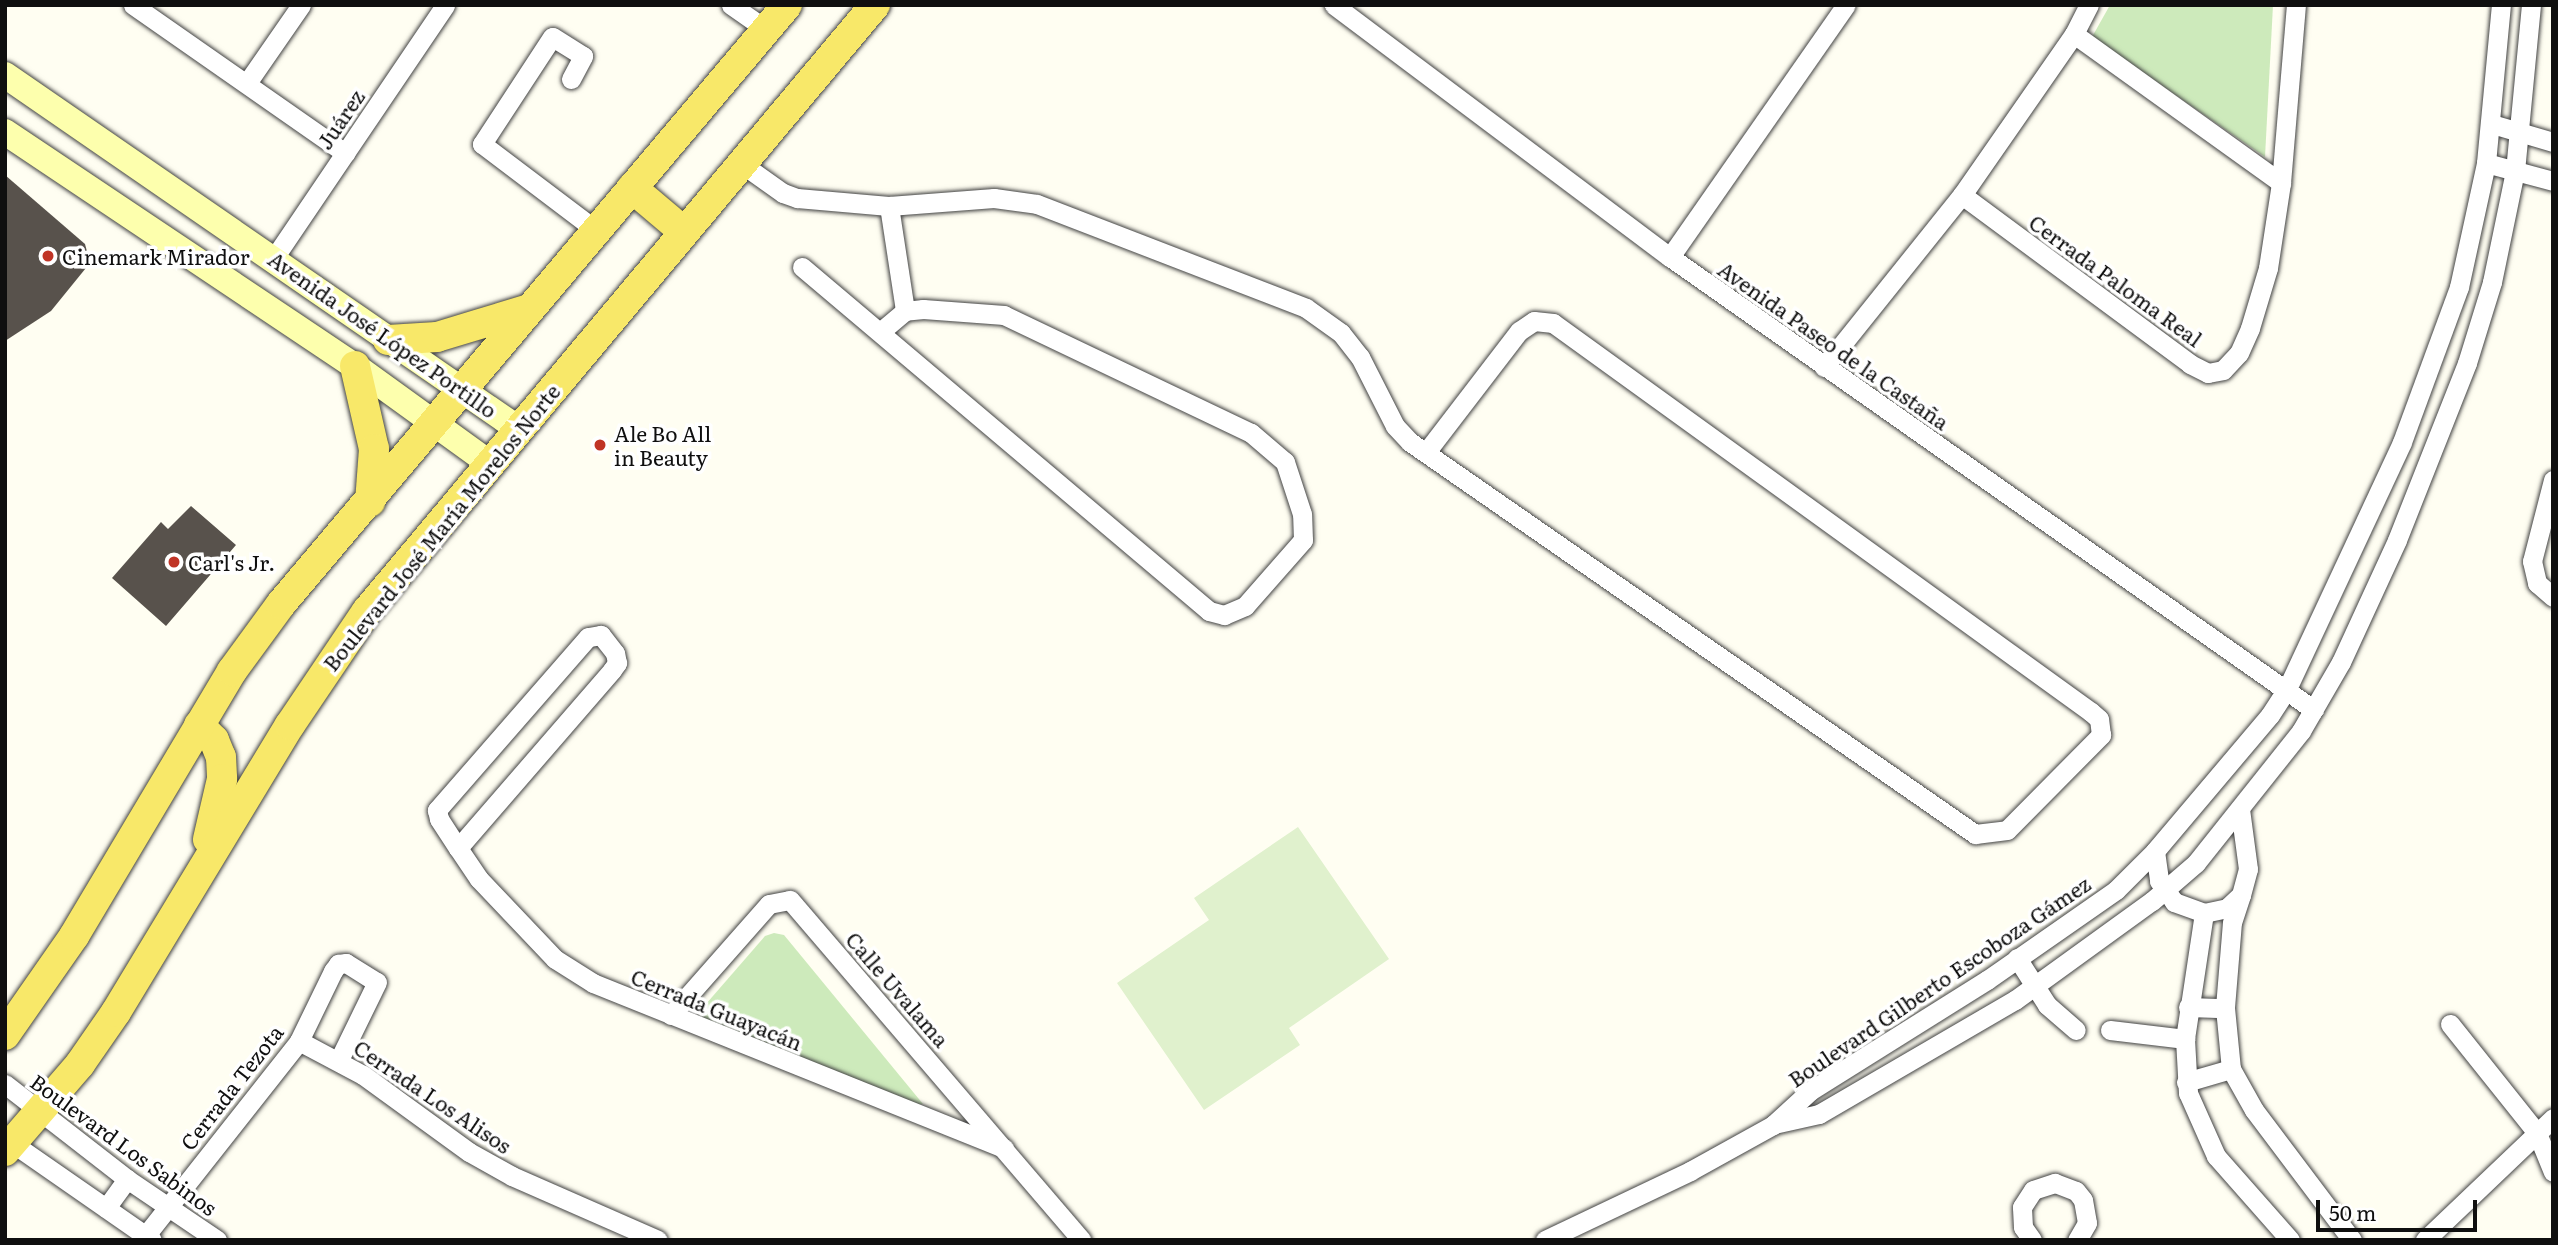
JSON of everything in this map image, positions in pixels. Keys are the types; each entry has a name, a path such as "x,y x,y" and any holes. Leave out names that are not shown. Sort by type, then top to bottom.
{"main road":[{"path":"5,1035 74,936 199,725 281,604 370,502 432,421 533,308 787,5"},
{"name":"Boulevard José María Morelos Norte","path":"8,1144 40,1112 116,1012 198,873 325,669 517,428 875,5"},
{"name":"Avenida José López Portillo","path":"5,75 517,428"},
{"name":"Avenida José López Portillo","path":"5,132 355,366 489,463"},
{"path":"632,188 684,232"},
{"path":"388,340 447,335 533,308"},
{"path":"355,366 374,449 370,502"},
{"path":"198,873 222,779 218,749 199,725"}],"street":[{"path":"133,5 345,153"},
{"path":"247,83 301,5"},
{"name":"Juárez","path":"274,258 445,5"},
{"path":"731,5 767,30"},
{"name":"Avenida Paseo de la Castaña","path":"1334,5 1670,257 2315,710"},
{"path":"1670,257 1846,5"},
{"path":"1824,367 1962,195 2074,34 2089,5"},
{"name":"Cerrada Paloma Real","path":"1962,195 2208,373 2232,362 2250,328 2268,268 2281,183 2296,5"},
{"name":"Boulevard Gilberto Escoboza Gámez","path":"1545,1240 1578,1234 1773,1125 1810,1091 2017,958 2116,890 2155,851 2287,689 2402,442 2435,360 2459,287 2492,124 2501,5"},
{"name":"Boulevard Gilberto Escoboza Gámez","path":"1773,1125 1819,1114 2034,985 2164,892 2196,863 2315,710 2397,540 2467,363 2492,282 2521,132 2531,5"},
{"path":"2074,34 2281,183"},
{"path":"571,79 583,56 552,37 482,144 597,231"},
{"path":"2492,124 2553,142"},
{"path":"2486,163 2553,181"},
{"path":"742,164 783,193 797,198 897,206 995,198 1037,204 1306,308 1341,333 1360,357 1395,426 1426,452 1649,611 1975,834 2007,830 2101,735 2099,719 2091,712 1553,323 1534,321 1519,331 1426,452"},
{"path":"897,206 905,258 901,266 905,311"},
{"path":"802,267 881,331 1209,611 1224,615 1245,606 1303,540 1302,514 1285,462 1251,433 1004,315 965,308 905,311 881,331"},
{"path":"2553,480 2532,562 2537,583 2553,597"},
{"name":"Cerrada Guayacán","path":"458,848 617,663 615,653 601,635 588,637 440,804 439,819 458,848 506,911 555,959 593,983 1004,1149"},
{"path":"2240,808 2248,869 2232,922 2225,1008 2231,1069 2254,1110 2352,1240"},
{"path":"2155,851 2164,892 2187,910 2204,914 2227,908 2241,894"},
{"name":"Calle Uvalama","path":"671,1016 769,904 790,900 1081,1240"},
{"path":"2204,914 2188,1007 2185,1039 2186,1082 2216,1156 2290,1240"},
{"path":"2017,958 2034,985 2065,1024 2076,1030"},
{"name":"Cerrada Tezota","path":"149,1237 166,1206 299,1041 338,964 354,966 377,982 376,989 339,1060"},
{"path":"2188,1007 2225,1008"},
{"path":"2450,1024 2537,1133 2553,1172"},
{"path":"2110,1030 2185,1039"},
{"name":"Cerrada Los Alisos","path":"299,1041 339,1060 469,1152 512,1176 658,1240"},
{"path":"2186,1082 2231,1069"},
{"name":"Boulevard Los Sabinos","path":"5,1084 127,1179 217,1240"},
{"path":"2425,1240 2553,1118"},
{"path":"8,1144 149,1237"},
{"path":"106,1208 127,1179"},
{"path":"2032,1240 2023,1227 2022,1207 2033,1190 2055,1183 2076,1191 2083,1200 2087,1223 2077,1240"}],"green space":[{"path":"2110,5 2273,5 2265,157 2092,37"},
{"path":"1298,827 1389,959 1289,1028 1300,1045 1204,1110 1117,983 1209,920 1194,898"},
{"path":"774,933 784,935 923,1104 912,1105 707,1023 701,1014 706,1004 765,936"}],"building":[{"name":"Cinemark Mirador","path":"5,175 85,244 90,263 51,311 5,341"},
{"name":"Carl's Jr.","path":"191,506 236,545 166,626 112,578 161,522 168,529"}],"place":[{"name":"Cinemark Mirador","path":"48,256"},
{"name":"Ale Bo All in Beauty","path":"600,445"},
{"name":"Carl's Jr.","path":"174,562"}]}
